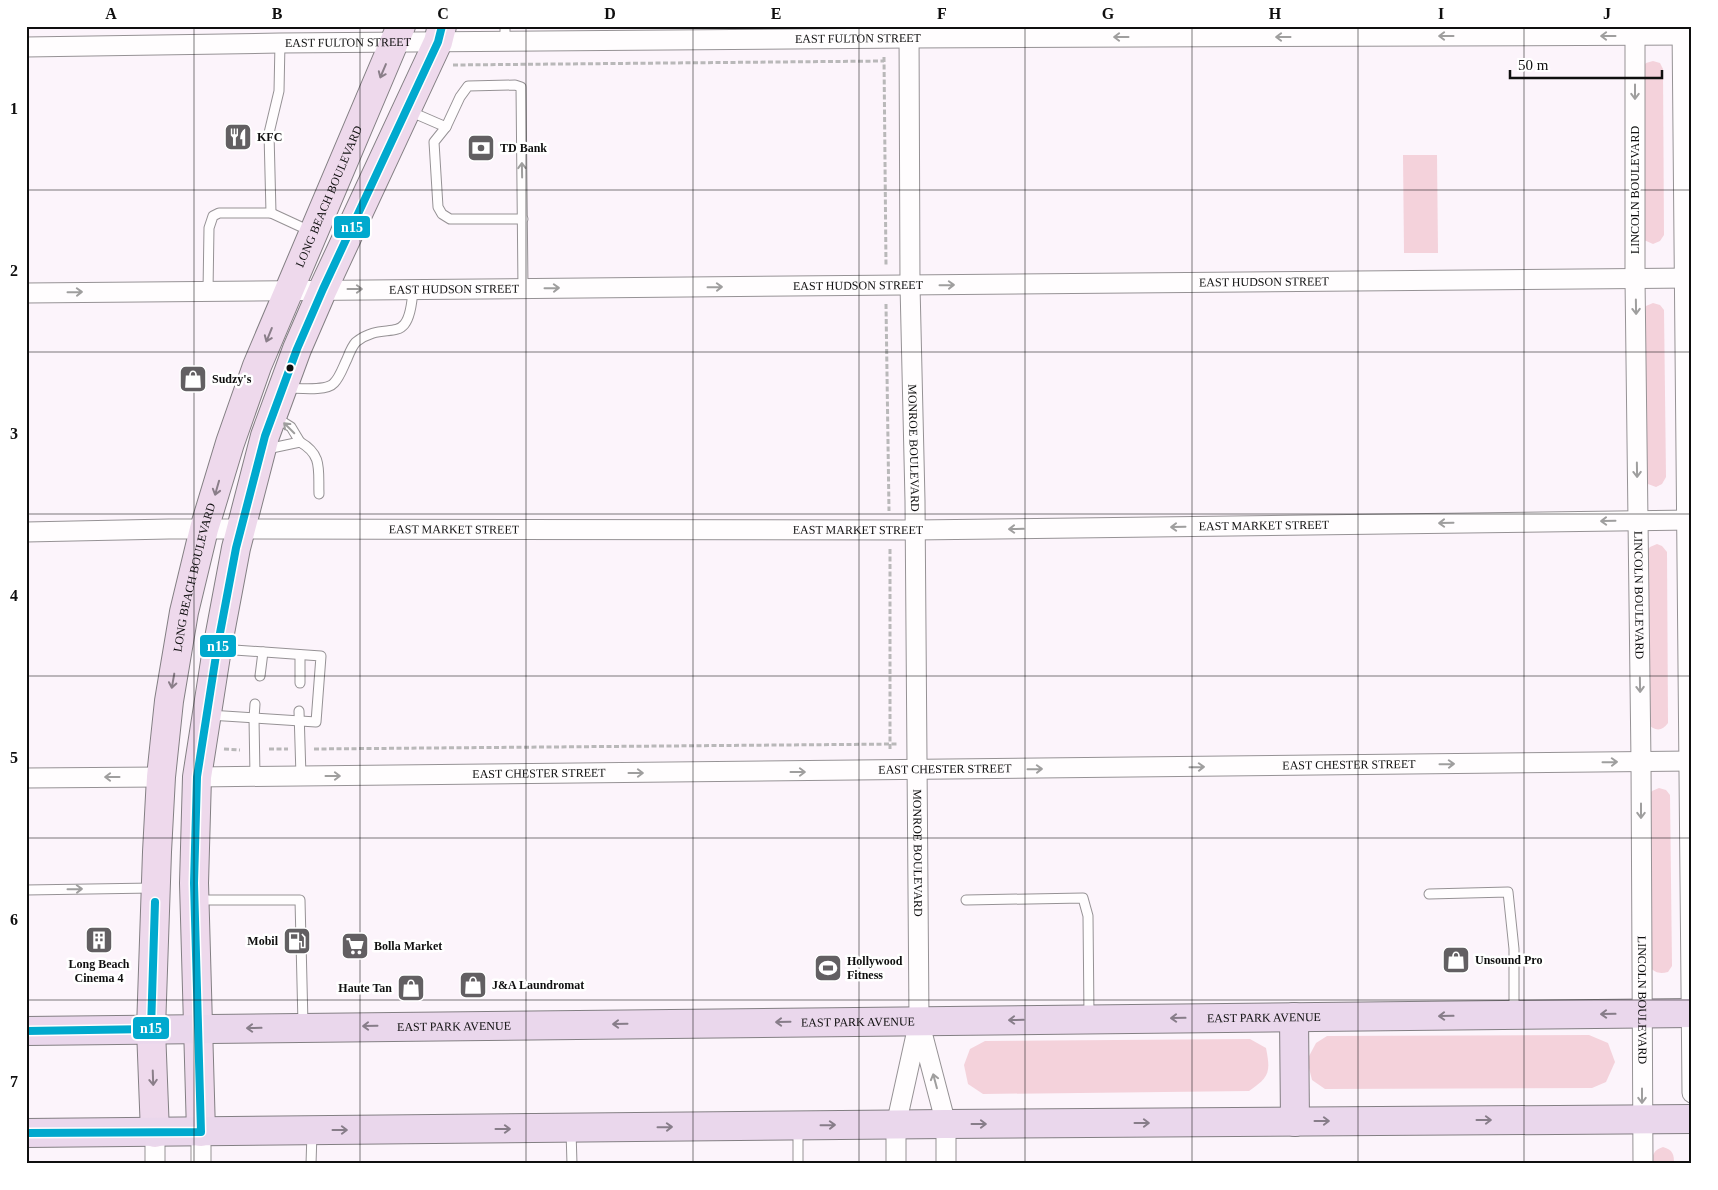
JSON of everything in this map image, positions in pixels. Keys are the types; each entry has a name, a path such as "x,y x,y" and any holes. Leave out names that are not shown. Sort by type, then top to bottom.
{"highway":[{"name":"EAST PARK AVENUE","path":"26,1031 1691,1013"},
{"path":"1294,1017 1296,1122"},
{"path":"26,1133 1692,1119"}],"main road":[{"name":"LONG BEACH BOULEVARD","path":"155,1132 151,1030 161,777 169,701 183,621 204,529 230,443 257,366 398,34"},
{"path":"201,1132 195,900 197,777 217,649 240,530 262,450 297,349 406,110 442,44"}],"street":[{"name":"LINCOLN BOULEVARD","path":"1635,31 1635,279 1641,762 1643,1164"},
{"name":"EAST FULTON STREET","path":"26,47 280,43 398,34 442,44 505,34 883,38 909,32 1686,32"},
{"name":"MONROE BOULEVARD","path":"896,1164 896,1125 919,1021 910,285 909,32"},
{"path":"1686,32 1692,1093"},
{"name":"EAST HUDSON STREET","path":"26,293 1688,278"},
{"name":"EAST MARKET STREET","path":"26,532 204,529 914,530 1689,520"},
{"name":"EAST CHESTER STREET","path":"197,777 1690,761"},
{"path":"26,778 161,777"},
{"name":"MONROE BOULEVARD","path":"919,1021 946,1124 946,1164"},
{"name":"LONG BEACH BOULEVARD","path":"155,1132 155,1164"},
{"path":"201,1132 201,1164"}],"lane":[{"path":"271,213 270,133 278,90 280,43"},
{"path":"523,219 450,219 442,214 438,207 434,142 446,127 460,97 468,86 515,85 521,87 523,219 523,289"},
{"path":"406,110 446,127"},
{"path":"208,291 208,228 214,216 219,213 271,213 313,232"},
{"path":"283,388 326,389 334,384 354,343 377,333 399,329 406,323 412,310 413,289"},
{"path":"273,416 292,427 300,442 310,448 316,456 319,494"},
{"path":"262,450 300,442"},
{"path":"207,714 254,718 299,716 316,722 321,656 217,649"},
{"path":"260,676 264,652"},
{"path":"300,654 300,683"},
{"path":"255,704 255,776"},
{"path":"299,716 301,776"},
{"path":"26,890 156,888"},
{"path":"1429,894 1508,892 1514,949 1514,1015"},
{"path":"966,900 1084,898 1088,916 1089,1019"},
{"path":"195,900 300,900 303,1027"},
{"path":"798,1126 798,1164"},
{"path":"571,1128 572,1164"},
{"path":"311,1164 312,1130"}],"path":[{"path":"883,38 890,530 891,744 889,771"},
{"path":"442,44 884,61"},
{"path":"218,748 300,749 916,743"}],"shaded area":[{"path":"1653,61 1660,63 1663,69 1664,235 1660,241 1653,244 1644,240 1642,69 1646,63"},
{"path":"1403,155 1437,155 1438,253 1404,253"},
{"path":"1653,303 1660,305 1664,310 1666,477 1662,484 1656,487 1648,484 1644,477 1643,312 1646,306"},
{"path":"1657,544 1662,546 1667,552 1668,723 1661,729 1652,728 1647,723 1646,552 1650,547"},
{"path":"1659,788 1666,790 1670,795 1672,966 1668,972 1663,973 1656,972 1650,967 1648,797 1652,791"},
{"path":"1589,1035 1608,1043 1615,1062 1606,1082 1592,1088 1325,1089 1312,1080 1307,1060 1316,1043 1327,1036"},
{"path":"1250,1039 1266,1048 1268,1069 1261,1082 1249,1091 983,1094 968,1084 964,1065 970,1049 985,1041"},
{"path":"1663,1147 1672,1153 1674,1164 1652,1164 1654,1153"}],"transit line":[{"name":"n15","path":"26,1133 201,1132 194,883 197,777 217,649 236,548 265,436 297,349 438,42 442,26"},
{"name":"n15","path":"26,1031 151,1029 155,902"}],"place":[{"name":"KFC","path":"238,137"},
{"name":"TD Bank","path":"481,148"},
{"name":"Sudzy's","path":"193,379"},
{"name":"Long Beach Cinema 4","path":"99,940"},
{"name":"Mobil","path":"297,941"},
{"name":"Bolla Market","path":"355,946"},
{"name":"Unsound Pro","path":"1456,960"},
{"name":"Hollywood Fitness","path":"828,968"},
{"name":"J&A Laundromat","path":"473,985"},
{"name":"Haute Tan","path":"411,988"}]}
